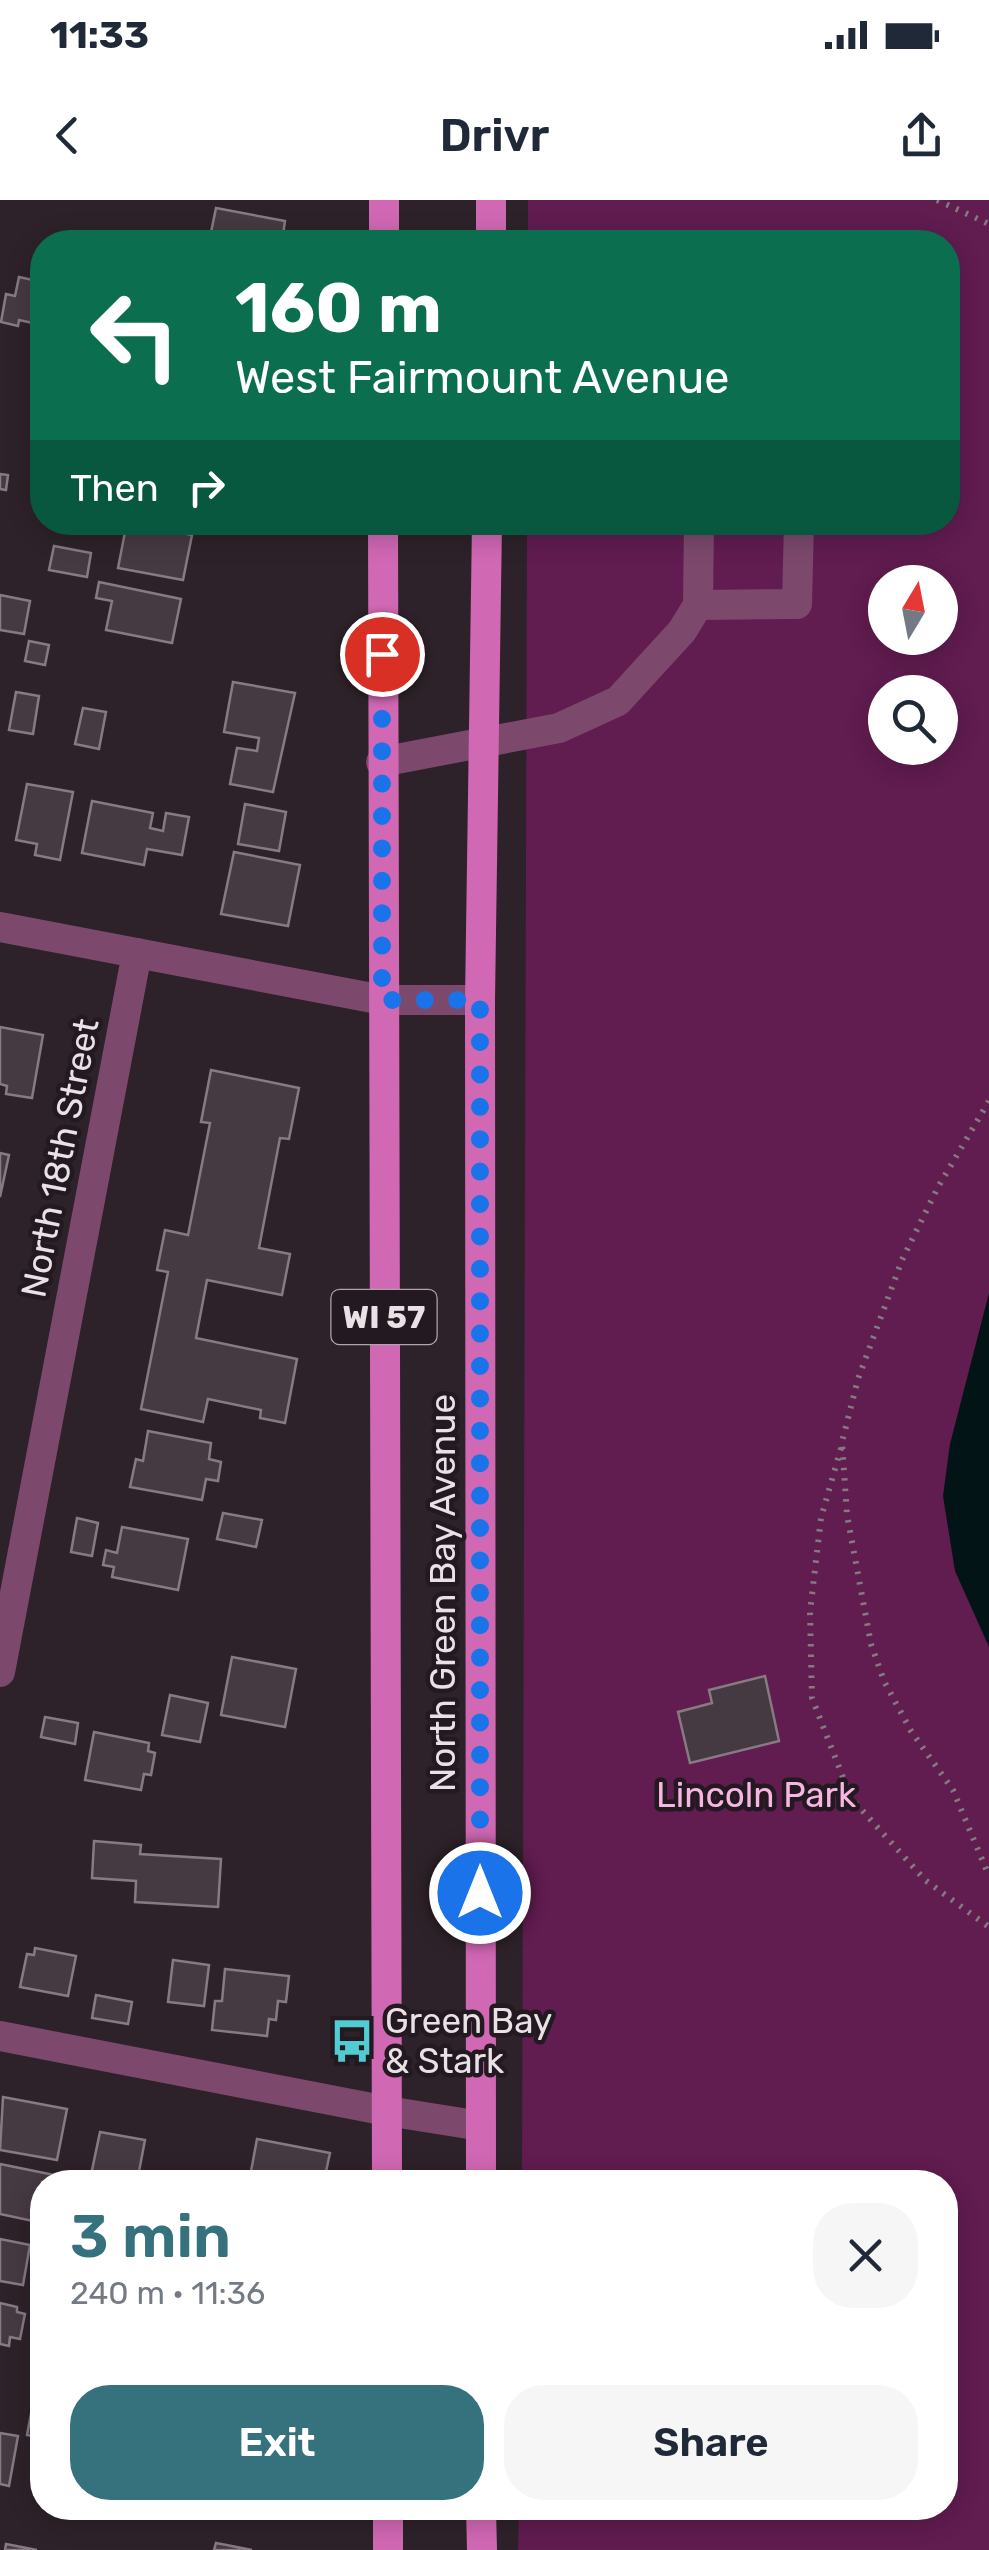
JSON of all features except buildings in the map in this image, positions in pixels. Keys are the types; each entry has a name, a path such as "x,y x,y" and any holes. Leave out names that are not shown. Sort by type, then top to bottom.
{"main road":[{"path":"384,200 384,230"},
{"path":"491,200 491,230"},
{"name":"North Green Bay Avenue","path":"383,535 387,2170"},
{"name":"North Green Bay Avenue","path":"481,2170 480,1000 487,535"},
{"path":"388,2520 388,2550"},
{"path":"482,2520 482,2550"}],"street":[{"path":"382,762 559,728 618,701 682,631 698,605 699,535"},
{"path":"698,605 797,604 799,535"},
{"path":"0,927 382,1000 480,1000"},
{"name":"North 18th Street","path":"0,1672 137,953"},
{"path":"0,2036 481,2126"}],"path":[{"path":"938,200 989,224"},
{"path":"989,1102 938,1187 902,1260 858,1379 821,1518 810,1612 812,1698 851,1798 926,1880 989,1928"},
{"path":"842,1442 847,1515 871,1644 884,1681 911,1731 953,1790 989,1876"}],"green space":[{"name":"Lincoln Park","path":"528,200 989,200 989,2550 518,2550 519,2520 958,2520 958,2170 522,2170 527,535 960,535 960,230 528,230"}],"shaded area":[{"path":"989,1293 989,1647 955,1571 943,1496 950,1444"}],"place":[{"name":"Green Bay & Stark","path":"352,2041"}],"route":[{"path":"382,654 382,1000 480,1000 480,1893"}]}
